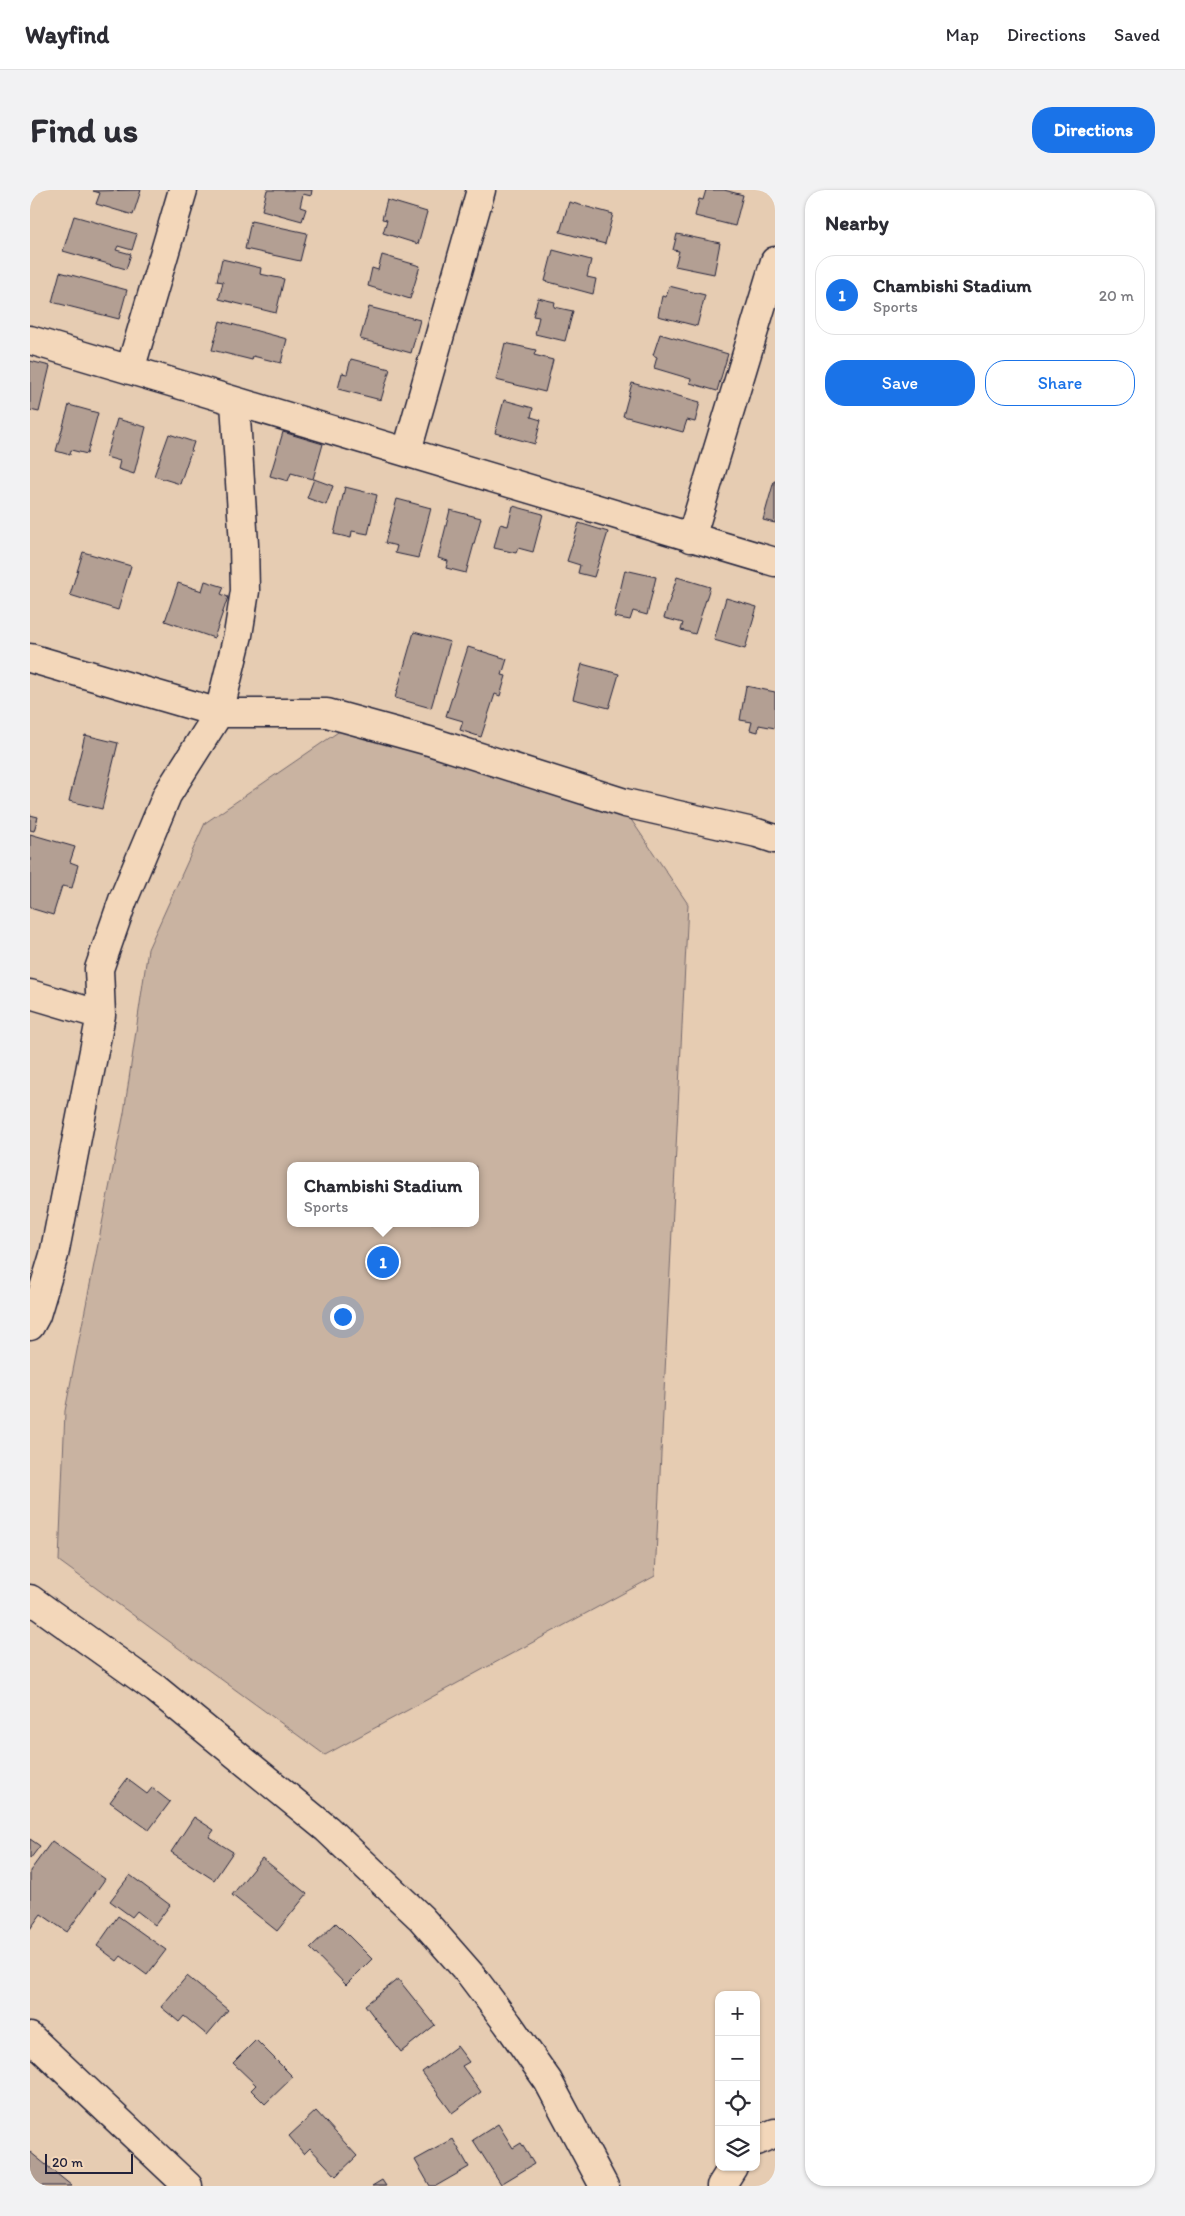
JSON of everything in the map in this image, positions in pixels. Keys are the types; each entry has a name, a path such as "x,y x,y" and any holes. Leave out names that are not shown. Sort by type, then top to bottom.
{"street":[{"path":"130,370 183,190"},
{"path":"406,451 482,190"},
{"path":"691,538 775,261"},
{"path":"30,340 775,562"},
{"path":"32,1318 54,1255 101,1016 99,969 123,900 167,795 219,713 238,635 245,591 235,402"},
{"path":"30,658 219,713 327,713 429,741 625,803 757,833 775,839"},
{"path":"30,994 101,1016"},
{"path":"30,1599 156,1689 327,1829 421,1918 471,1975 542,2073 604,2186"},
{"path":"30,2037 188,2186"},
{"path":"760,2139 775,2133"},
{"path":"721,2186 730,2171"}],"shaded area":[{"path":"344,728 628,815 688,904 655,1576 325,1755 59,1561 65,1411 124,1113 148,949 205,823"}],"building":[{"path":"141,190 133,215 96,204 100,193 93,191"},
{"path":"267,190 312,190 311,196 303,194 300,207 306,209 302,221 262,210"},
{"path":"706,190 724,190 743,195 735,226 695,216 699,199 703,200"},
{"path":"387,200 427,212 418,244 383,233 387,220 382,219"},
{"path":"569,202 613,214 605,244 560,232"},
{"path":"74,216 137,234 132,250 118,246 116,250 131,254 126,269 63,251"},
{"path":"251,221 307,233 300,261 245,249"},
{"path":"677,234 720,243 714,274 675,266 679,251 673,250"},
{"path":"553,250 591,260 587,277 596,279 593,294 545,281"},
{"path":"382,255 420,266 410,299 368,286 372,268 378,270"},
{"path":"222,259 261,268 260,274 284,279 276,313 219,299 223,282 217,281"},
{"path":"60,272 127,290 119,319 52,302"},
{"path":"669,286 705,295 697,326 658,316 662,296 666,297"},
{"path":"538,298 555,302 554,307 573,311 565,341 535,334 539,317 533,316"},
{"path":"369,307 420,320 411,353 360,339"},
{"path":"220,321 287,339 281,363 253,356 252,360 212,350"},
{"path":"660,334 728,354 717,391 690,383 691,379 654,368 657,357 653,355"},
{"path":"505,343 536,350 534,355 553,360 545,392 496,380"},
{"path":"351,359 390,369 381,400 338,389 342,373 347,374"},
{"path":"30,361 50,366 39,412 30,410"},
{"path":"632,383 700,402 695,422 687,420 683,432 623,416"},
{"path":"504,400 533,408 531,417 541,420 535,444 495,433"},
{"path":"69,405 98,413 87,454 71,450 70,455 56,451"},
{"path":"117,419 146,427 134,474 118,469 120,461 106,457"},
{"path":"283,432 323,444 313,479 291,473 288,481 270,476"},
{"path":"169,434 194,442 180,484 154,476"},
{"path":"314,479 333,486 326,505 307,498"},
{"path":"775,481 775,523 763,520"},
{"path":"345,487 377,495 368,534 352,531 351,538 334,534"},
{"path":"397,499 431,508 418,558 395,553 397,546 385,543"},
{"path":"513,506 543,514 533,552 518,548 516,553 494,548 500,524 508,526"},
{"path":"450,510 481,518 466,573 446,568 448,561 438,558"},
{"path":"579,523 608,532 594,577 578,573 580,565 567,561"},
{"path":"83,552 131,566 118,610 70,595"},
{"path":"625,570 656,577 647,615 633,611 630,620 614,617"},
{"path":"677,577 710,587 695,634 681,630 683,623 664,618"},
{"path":"205,581 224,587 221,594 228,597 214,638 165,621 178,583 202,591"},
{"path":"726,598 757,607 745,649 714,640"},
{"path":"414,632 450,642 431,708 395,698"},
{"path":"468,647 507,659 502,675 506,676 500,696 495,694 481,737 460,730 463,721 446,716"},
{"path":"582,664 619,674 609,708 573,699"},
{"path":"746,686 775,692 775,728 759,725 758,732 750,730 752,722 740,720"},
{"path":"85,735 118,743 102,809 69,801"},
{"path":"30,815 38,817 34,831 30,830"},
{"path":"30,834 75,847 70,862 78,865 72,888 62,886 53,915 30,908"},
{"path":"127,1779 147,1794 152,1788 170,1802 149,1830 110,1802"},
{"path":"194,1817 214,1830 209,1837 233,1852 214,1880 171,1852"},
{"path":"30,1839 40,1846 30,1859"},
{"path":"52,1841 105,1879 67,1932 41,1914 30,1929 30,1871"},
{"path":"262,1858 307,1894 277,1931 232,1895"},
{"path":"130,1875 170,1905 155,1925 137,1911 132,1917 110,1901"},
{"path":"118,1916 166,1950 147,1975 121,1956 117,1961 97,1946"},
{"path":"336,1923 372,1959 346,1985 310,1948"},
{"path":"187,1976 228,2010 207,2035 184,2016 179,2022 161,2007"},
{"path":"398,1979 435,2025 401,2052 365,2005"},
{"path":"256,2040 293,2077 265,2104 251,2090 256,2085 233,2063"},
{"path":"457,2046 469,2062 462,2066 481,2092 452,2113 422,2072"},
{"path":"316,2111 357,2156 336,2176 310,2148 304,2154 289,2136"},
{"path":"498,2124 513,2148 521,2143 534,2164 501,2184 473,2140"},
{"path":"453,2139 469,2167 436,2186 430,2186 415,2160"},
{"path":"30,2152 72,2186 30,2186"},
{"path":"382,2180 386,2186 372,2186"}],"place":[{"name":"Chambishi Stadium","path":"383,1262"}]}
